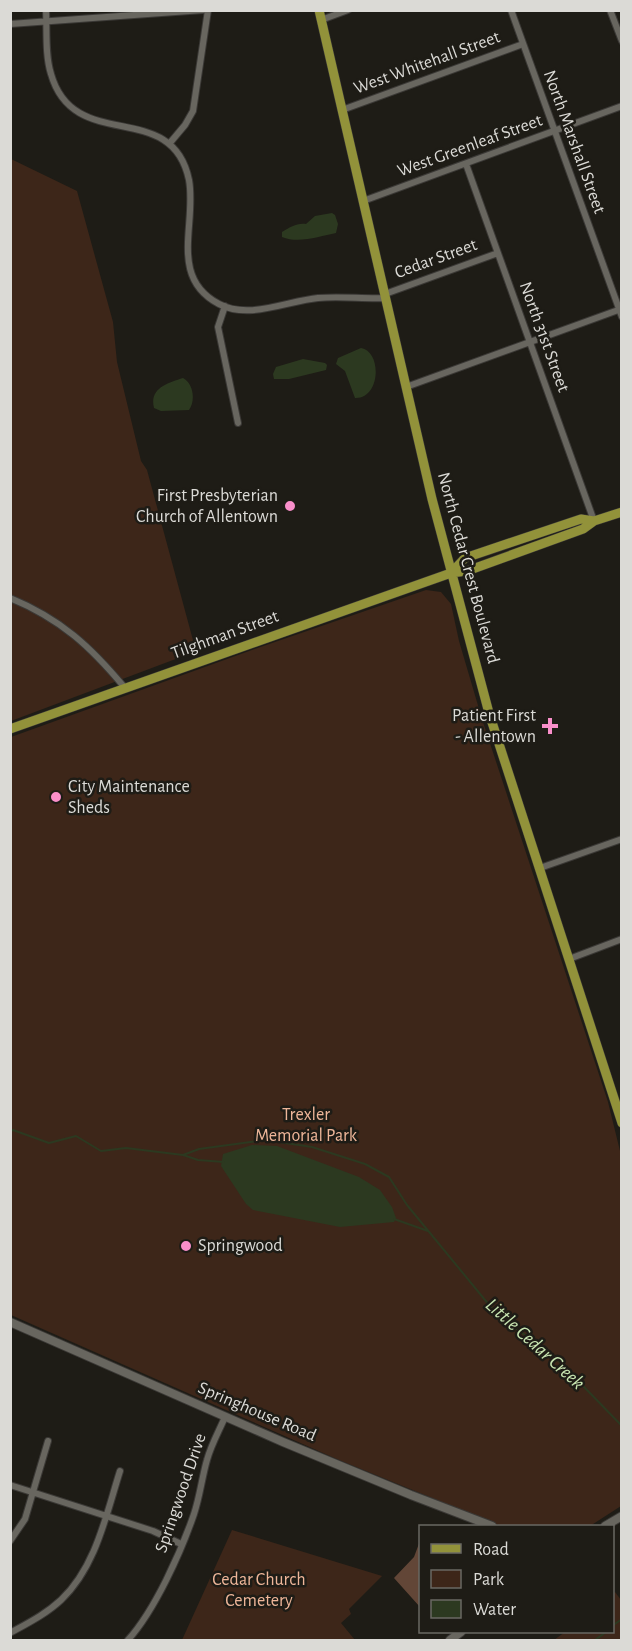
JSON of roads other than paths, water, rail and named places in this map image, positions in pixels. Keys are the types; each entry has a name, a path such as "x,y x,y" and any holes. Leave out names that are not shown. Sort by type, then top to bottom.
{"main road":[{"name":"North Cedar Crest Boulevard","path":"320,15 451,573 489,713 621,1123"},
{"name":"Tilghman Street","path":"10,729 451,573 466,571 519,553 621,512"}],"street":[{"path":"46,10 51,74 60,94 73,109 80,115 101,123 151,132 169,144 182,161 189,180 191,273 204,294 225,306 218,327 238,423"},
{"path":"10,24 203,10"},
{"path":"169,144 193,111 208,10"},
{"path":"320,15 348,10"},
{"name":"North Marshall Street","path":"510,10 621,317"},
{"path":"610,10 621,41"},
{"name":"West Whitehall Street","path":"342,110 523,44"},
{"name":"West Greenleaf Street","path":"363,201 621,106"},
{"name":"North 31st Street","path":"466,164 594,521"},
{"name":"Cedar Street","path":"225,306 251,310 318,298 386,296 498,253"},
{"path":"406,387 620,309"},
{"path":"10,598 42,612 67,628 102,661 125,688"},
{"path":"540,868 621,839"},
{"path":"569,959 621,939"},
{"name":"Springhouse Road","path":"10,1322 225,1417 487,1525"},
{"name":"Springwood Drive","path":"128,1641 139,1629 162,1589 197,1504 208,1455 225,1417"},
{"path":"10,1541 25,1519 48,1441"},
{"path":"10,1633 35,1619 61,1600 77,1581 92,1554 120,1471"},
{"path":"10,1485 153,1531 181,1544"},
{"path":"608,1525 621,1516"}],"water":[{"path":"332,213 338,224 336,233 302,240 282,237 282,232 291,227 306,224 315,216"},
{"path":"361,348 373,357 376,374 370,391 364,396 355,398 345,371 336,364 338,358"},
{"path":"303,359 325,363 326,370 289,379 274,379 273,374 276,367"},
{"path":"183,378 189,384 192,392 189,410 161,411 154,408 153,401 157,391 166,384"},
{"path":"252,1145 277,1146 359,1177 380,1190 392,1207 396,1218 394,1222 340,1227 253,1210 246,1204 221,1166 223,1154"}],"waterway":[{"name":"Little Cedar Creek","path":"10,1132 13,1130 49,1143 76,1136 101,1151 126,1148 183,1155 199,1149 266,1140 312,1147 365,1164 389,1177 407,1205 499,1317 550,1352 622,1426"},
{"name":"Little Cedar Creek","path":"183,1155 198,1160 224,1162"},
{"name":"Little Cedar Creek","path":"394,1219 428,1231"},
{"path":"614,1625 622,1619"},
{"path":"595,1640 605,1633"}],"place":[{"name":"First Presbyterian Church of Allentown","path":"290,506"},
{"name":"Patient First - Allentown","path":"550,726"},
{"name":"City Maintenance Sheds","path":"56,797"},
{"name":"Springwood","path":"186,1246"}],"park label":[{"name":"Trexler Memorial Park","path":"306,1125"},
{"name":"Cedar Church Cemetery","path":"259,1590"}]}
